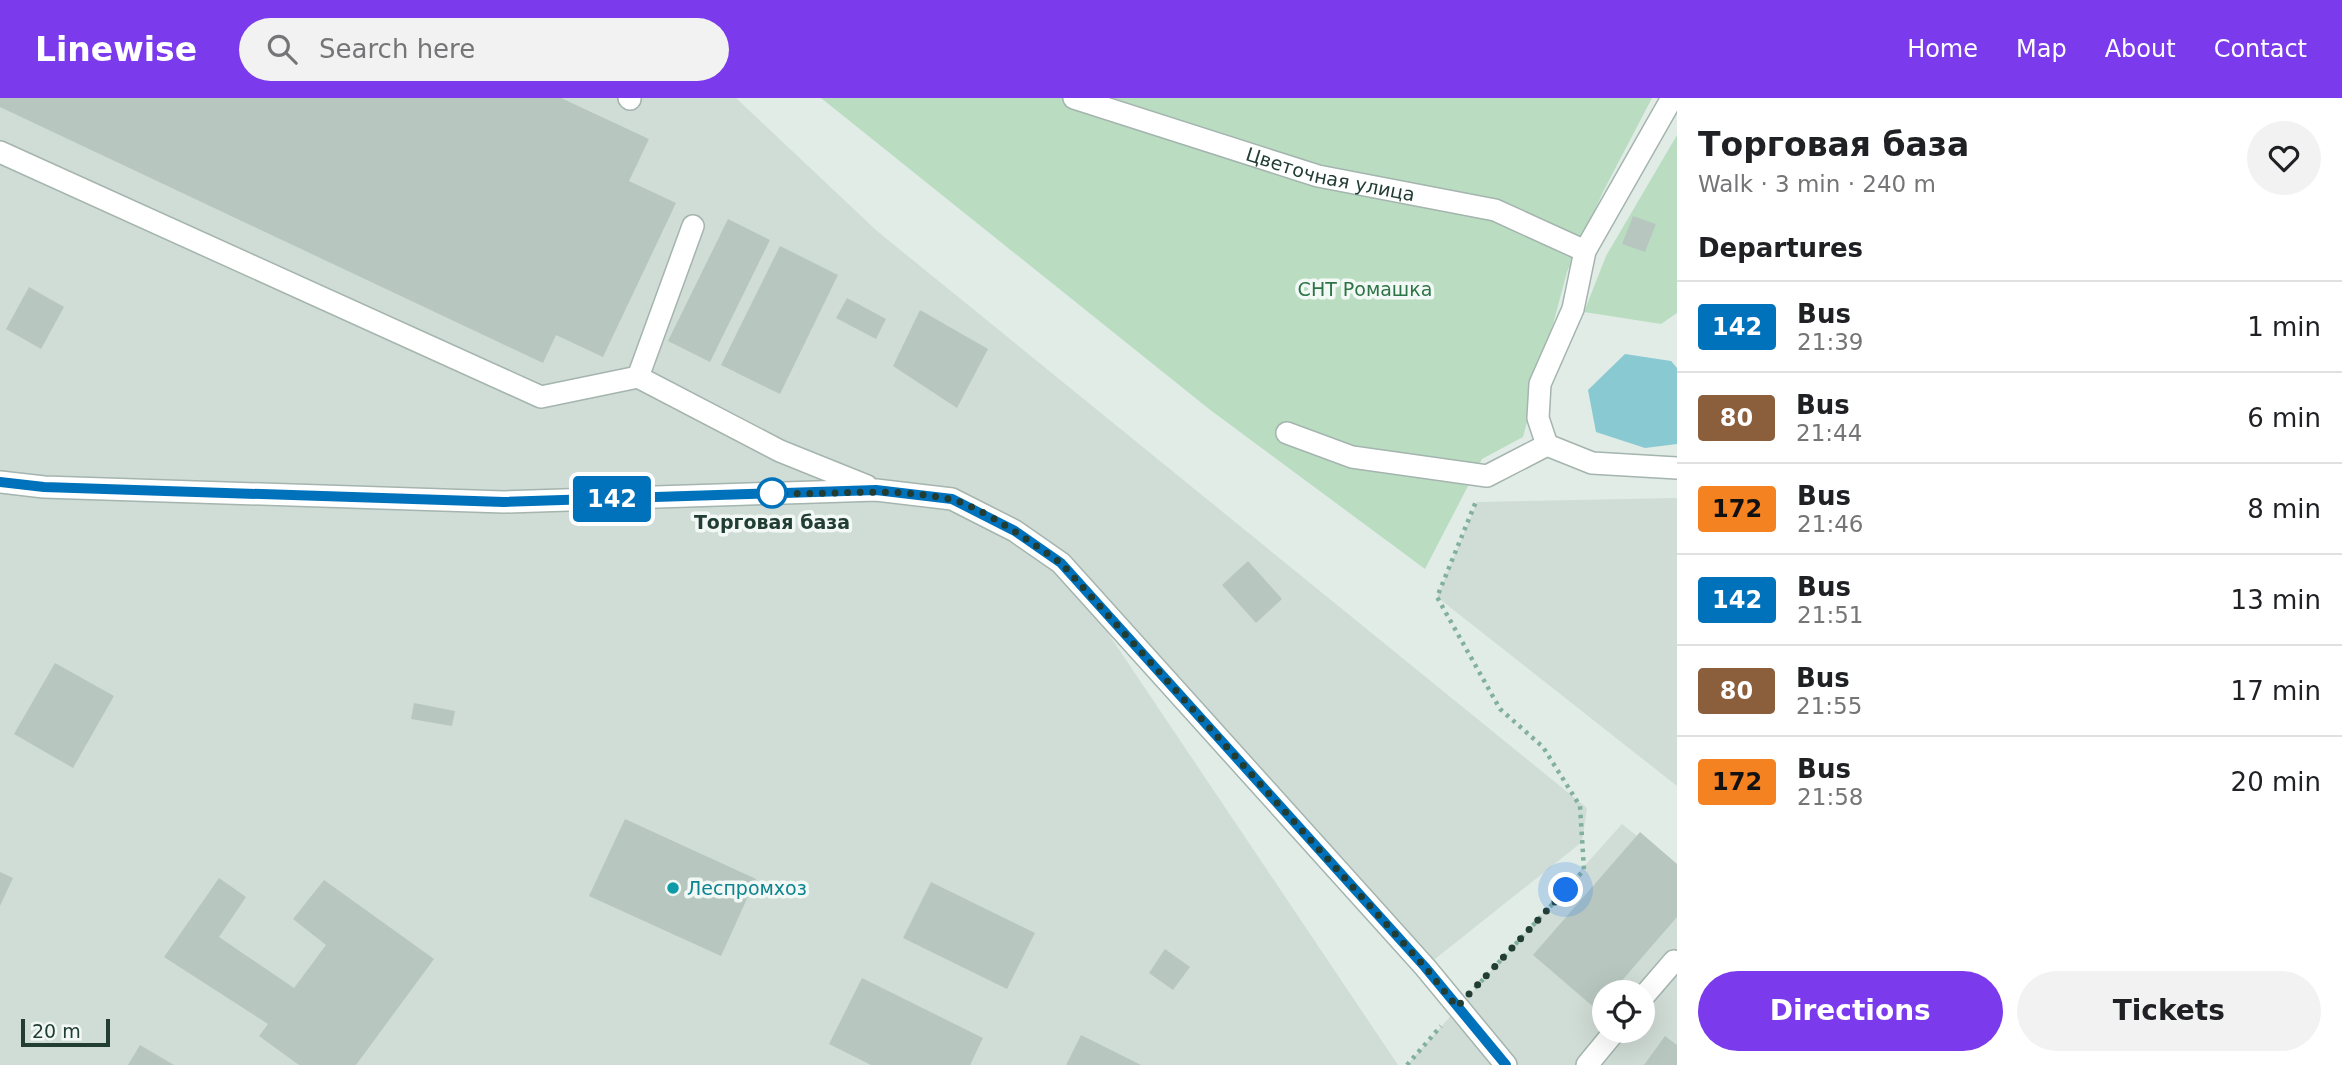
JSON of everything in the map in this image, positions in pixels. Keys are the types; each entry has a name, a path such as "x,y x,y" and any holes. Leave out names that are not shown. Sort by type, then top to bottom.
{"street":[{"name":"Цветочная улица","path":"1074,98 1318,176 1495,210 1585,251"},
{"path":"1672,98 1585,251 1573,309 1541,384 1538,418 1547,444 1592,463 1677,468"},
{"path":"0,152 541,397 638,377 780,451 876,490"},
{"path":"638,377 693,226"},
{"path":"1287,433 1352,457 1487,476 1547,444"},
{"path":"0,482 44,487 504,502 876,490 952,499 1015,531 1061,563 1425,967 1506,1065"},
{"path":"1655,983 1674,961"},
{"path":"1587,1065 1605,1043"}],"path":[{"path":"1407,1065 1584,870 1580,806 1543,747 1500,709 1437,597 1487,476"}],"shaded area":[{"path":"0,98 736,98 877,231 1587,808 1582,842 1425,967 1065,569 1398,1065 0,1065"},
{"path":"1677,498 1677,786 1437,597 1477,502"},
{"path":"1622,824 1677,868 1677,1065 1407,1065"}],"green space":[{"name":"СНТ Ромашка","path":"821,98 1652,98 1603,192 1567,272 1523,437 1482,459 1425,569 1209,409"},
{"path":"1677,135 1677,313 1661,324 1584,312 1606,256"}],"water":[{"path":"1625,354 1671,361 1677,368 1677,444 1645,448 1596,432 1588,390"}],"building":[{"path":"0,98 561,98 649,139 629,181 676,203 603,357 556,335 543,363 0,107"},
{"path":"1633,216 1656,224 1645,252 1622,244"},
{"path":"728,219 770,240 710,362 668,341"},
{"path":"780,246 838,275 780,394 721,365"},
{"path":"29,287 64,307 41,349 6,329"},
{"path":"847,298 886,319 876,339 836,318"},
{"path":"920,310 988,349 957,408 893,366"},
{"path":"1248,561 1282,599 1256,623 1222,585"},
{"path":"55,663 114,696 73,768 14,734"},
{"path":"414,703 455,711 452,726 411,719"},
{"name":"Леспромхоз","path":"625,819 756,879 721,956 589,896"},
{"path":"1640,832 1677,864 1677,917 1622,980 1592,980 1592,1006 1533,955"},
{"path":"0,872 13,878 0,906"},
{"path":"219,878 246,897 219,937 294,988 326,945 293,919 324,880 434,959 356,1065 299,1065 259,1036 268,1024 164,957"},
{"path":"931,882 1035,933 1007,989 903,938"},
{"path":"1165,949 1190,967 1173,990 1149,973"},
{"path":"862,978 983,1038 970,1065 871,1065 829,1044"},
{"path":"1081,1035 1141,1065 1066,1065"},
{"path":"1665,1036 1677,1045 1677,1065 1644,1065"},
{"path":"140,1045 174,1065 128,1065"}],"bus line":[{"name":"142","path":"0,482 44,487 504,502 876,490 952,499 1015,531 1061,563 1425,967 1506,1065"}],"place":[{"name":"Торговая база","path":"772,493"},
{"name":"Леспромхоз","path":"673,888"}],"route":[{"path":"772,493 876,490 952,499 1015,531 1061,563 1425,967 1457,1007 1566,890"}]}
